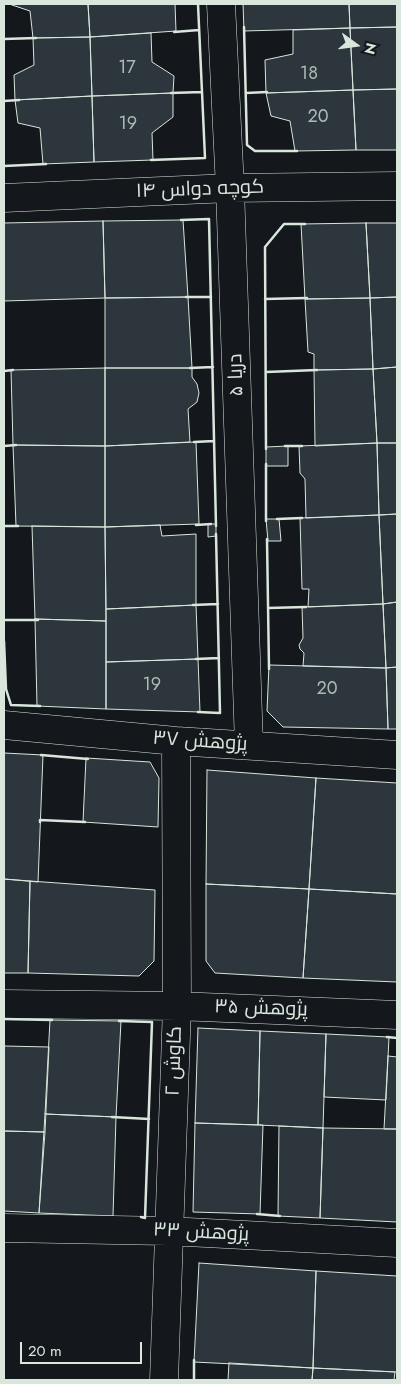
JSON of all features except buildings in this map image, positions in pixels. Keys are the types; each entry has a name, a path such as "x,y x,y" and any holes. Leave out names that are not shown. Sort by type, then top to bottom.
{"street":[{"name":"دریا ۵","path":"221,4 230,188 249,746"},
{"name":"کوچه دواس ۱۴","path":"4,198 230,188 397,186"},
{"name":"پژوهش ۳۷","path":"4,725 176,741 397,755"},
{"name":"کاوش ۲","path":"164,1380 177,1006 176,741"},
{"name":"پژوهش ۳۵","path":"4,1004 177,1006 397,1015"},
{"name":"پژوهش ۳۳","path":"4,1228 168,1231 397,1242"}],"wall":[{"path":"151,160 205,158 198,4"},
{"path":"244,27 247,145 255,151 297,151"},
{"path":"174,32 199,30"},
{"path":"4,39 36,38"},
{"path":"171,93 202,92"},
{"path":"246,93 267,92"},
{"path":"4,101 19,100"},
{"path":"4,166 46,164"},
{"path":"181,220 209,219 216,526"},
{"path":"266,449 265,247 284,224 305,224"},
{"path":"186,297 211,297"},
{"path":"265,299 307,298"},
{"path":"190,368 213,367"},
{"path":"4,371 13,370"},
{"path":"266,372 317,370"},
{"path":"194,442 214,441"},
{"path":"4,446 16,445"},
{"path":"285,446 302,446"},
{"path":"266,464 266,521"},
{"path":"277,519 302,518"},
{"path":"196,525 211,524"},
{"path":"4,526 18,526"},
{"path":"198,712 220,713 216,534"},
{"path":"267,539 269,669"},
{"path":"193,605 218,604"},
{"path":"268,608 306,607"},
{"path":"4,620 38,620"},
{"path":"4,641 6,689 11,705 40,706"},
{"path":"196,659 219,658"},
{"path":"41,755 88,759"},
{"path":"40,822 40,820 85,822"},
{"path":"4,1019 52,1020"},
{"path":"119,1021 152,1022 145,1218 141,1217"},
{"path":"387,1037 397,1038"},
{"path":"112,1117 149,1119"},
{"path":"257,1214 280,1216"},
{"path":"194,1360 194,1380"}]}
